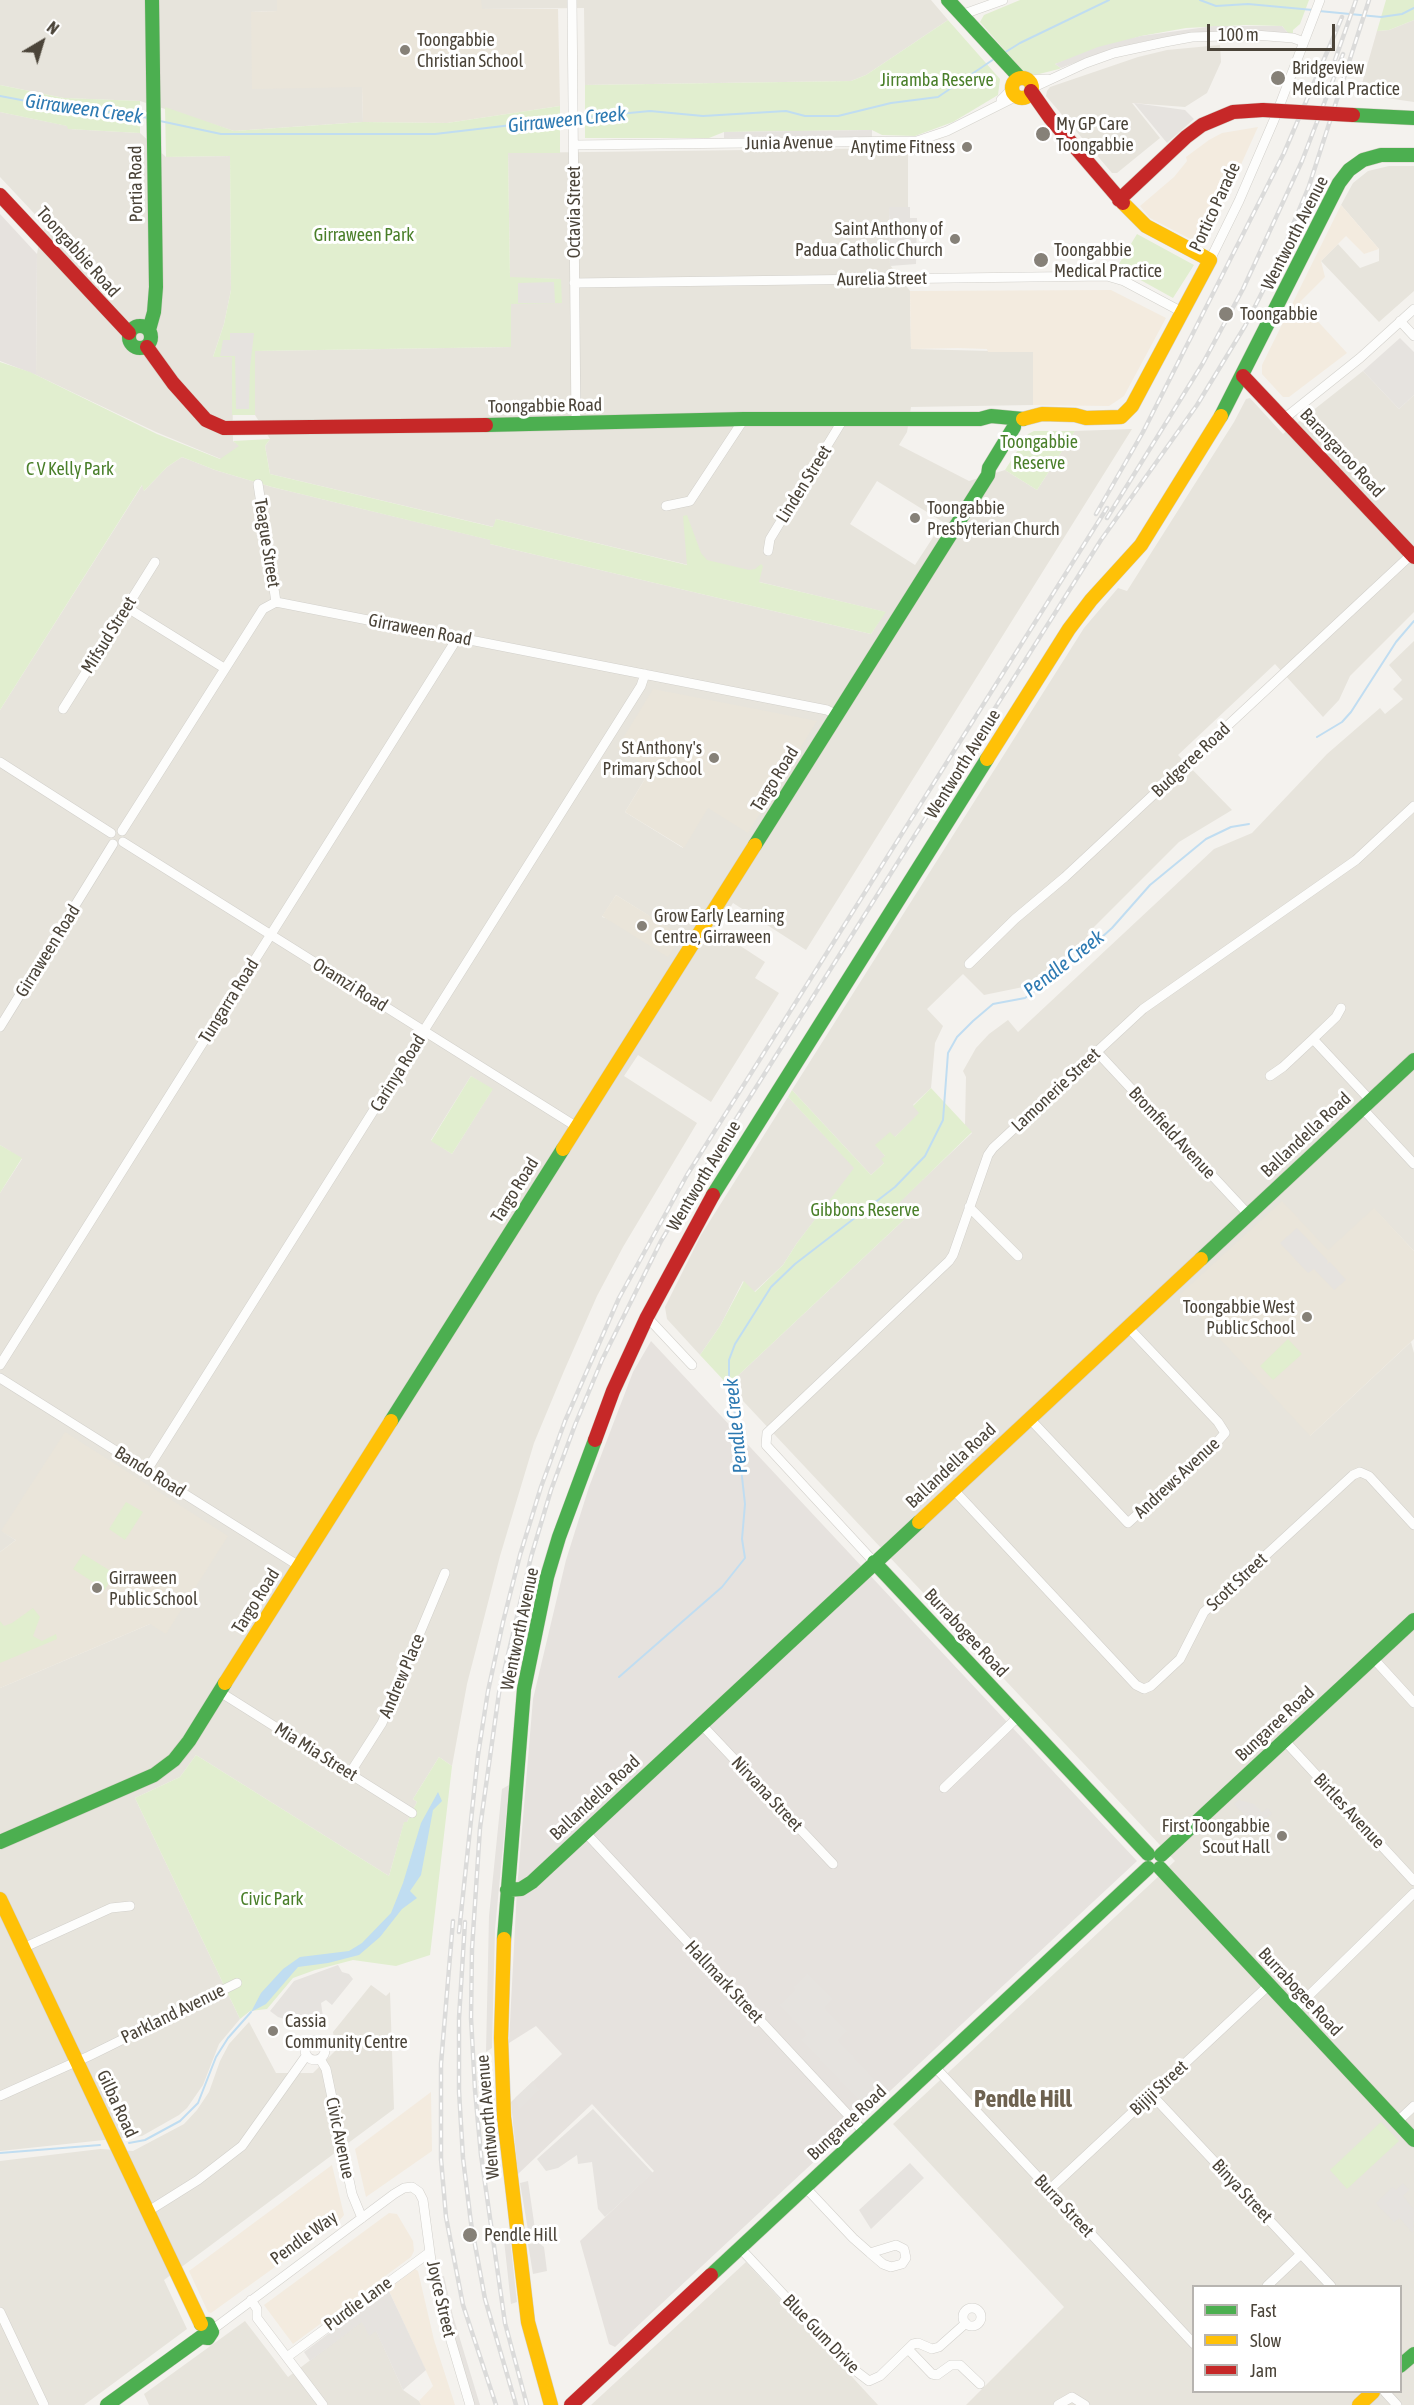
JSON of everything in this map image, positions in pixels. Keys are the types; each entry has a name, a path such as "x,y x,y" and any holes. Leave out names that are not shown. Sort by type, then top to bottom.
{"street":[{"name":"Portia Road","path":"149,330 156,294 152,0"},
{"name":"Octavia Street","path":"572,0 576,424"},
{"path":"948,0 1119,200 1146,226 1210,260"},
{"path":"961,15 1003,0"},
{"name":"Portico Parade","path":"1120,417 1131,406 1210,260 1261,151 1320,0"},
{"name":"Junia Avenue","path":"573,146 917,141 947,131 997,104 1019,84 1048,79 1114,53 1192,37 1281,36 1304,42"},
{"path":"1119,200 1186,137 1202,125 1233,112 1263,110 1414,118"},
{"name":"Wentworth Avenue","path":"551,2405 528,2322 504,2117 501,2038 507,1890 524,1689 543,1596 560,1537 587,1459 617,1381 647,1317 718,1185 1057,648 1083,609 1141,545 1211,435 1344,176 1356,165 1372,157 1414,155"},
{"name":"Toongabbie Road","path":"0,195 129,333"},
{"name":"Aurelia Street","path":"574,283 1101,276 1124,281 1182,312"},
{"path":"1285,418 1360,358 1414,309"},
{"path":"1400,321 1414,336"},
{"path":"138,326 149,330 151,341 147,347 139,349 131,345 129,333 138,326"},
{"name":"Toongabbie Road","path":"147,347 173,383 207,420 224,428 576,424 744,419 980,419 992,416 1019,424 1074,423 1086,418 1120,417"},
{"name":"Barangaroo Road","path":"1243,376 1413,555"},
{"name":"Linden Street","path":"768,551 770,539 844,418"},
{"path":"666,506 690,501 744,419"},
{"name":"Targo Road","path":"0,1842 163,1769 181,1752 837,715 988,475 989,468 1019,424"},
{"name":"Teague Street","path":"258,484 276,602"},
{"name":"Budgeree Road","path":"969,964 1413,555"},
{"name":"Mifsud Street","path":"63,709 155,562"},
{"path":"122,831 262,609 276,602"},
{"name":"Girraween Road","path":"276,602 827,710 837,715"},
{"path":"126,607 224,669"},
{"name":"Tungarra Road","path":"0,1365 458,637"},
{"name":"Carinya Road","path":"147,1470 641,686 645,674"},
{"path":"0,762 111,834"},
{"name":"Lamonerie Street","path":"767,1433 949,1262 988,1155 993,1148 1143,1009 1356,860 1414,806"},
{"path":"114,830 122,831 125,837 118,843 110,839 114,830"},
{"name":"Girraween Road","path":"0,1027 118,843"},
{"name":"Oramzi Road","path":"118,843 271,934 576,1127"},
{"path":"1270,1076 1283,1067 1336,1017 1341,1008"},
{"path":"1313,1038 1414,1164"},
{"name":"Bromfield Avenue","path":"1097,1052 1248,1214"},
{"name":"Ballandella Road","path":"507,1890 528,1885 1414,1060"},
{"path":"969,1207 1018,1256"},
{"path":"647,1317 693,1365"},
{"name":"Andrews Avenue","path":"1029,1418 1128,1523 1218,1441 1226,1433 1218,1422 1127,1326"},
{"name":"Bando Road","path":"0,1378 300,1566"},
{"name":"Burrabogee Road","path":"767,1433 766,1445 1414,2140"},
{"name":"Scott Street","path":"953,1489 1141,1689 1151,1686 1180,1659 1204,1612 1353,1475 1360,1472 1369,1476 1414,1525"},
{"name":"Andrew Place","path":"350,1773 382,1723 445,1574"},
{"name":"Bungaree Road","path":"571,2405 1414,1620"},
{"path":"1373,1658 1414,1702"},
{"name":"Mia Mia Street","path":"220,1692 412,1813"},
{"path":"944,1788 1019,1716"},
{"name":"Nirvana Street","path":"701,1724 833,1864"},
{"name":"Birtles Avenue","path":"1284,1740 1414,1881"},
{"name":"Hallmark Street","path":"585,1832 864,2132"},
{"path":"1293,2011 1414,1893"},
{"name":"Gilba Road","path":"0,1899 205,2330"},
{"path":"23,1948 111,1908 130,1906"},
{"name":"Parkland Avenue","path":"0,2096 76,2062 237,1983"},
{"name":"Bijiji Street","path":"1049,2190 1269,1985"},
{"path":"317,2040 323,2044 325,2050 320,2059 311,2060 306,2056 304,2049 307,2043 317,2040"},
{"path":"147,2212 198,2180 242,2146 306,2056"},
{"name":"Civic Avenue","path":"320,2059 326,2070 352,2194 362,2218"},
{"name":"Burra Street","path":"934,2066 1192,2342"},
{"name":"Binya Street","path":"1152,2095 1330,2285"},
{"path":"1397,2122 1414,2106"},
{"name":"Pendle Way","path":"107,2405 127,2399 205,2330 404,2188 412,2187 419,2192"},
{"path":"805,2187 870,2253"},
{"name":"Joyce Street","path":"419,2192 423,2200 430,2252 445,2325 470,2405"},
{"name":"Blue Gum Drive","path":"740,2248 852,2368 866,2380 875,2379 908,2349"},
{"name":"Purdie Lane","path":"287,2357 430,2252"},
{"path":"1268,2285 1301,2254"},
{"path":"250,2300 257,2309 257,2318 323,2405"},
{"path":"0,2312 44,2405"},
{"path":"966,2323 941,2346 932,2349 915,2343 908,2349 932,2374 937,2375 951,2365 960,2365 980,2384"},
{"path":"1402,2363 1414,2354"},
{"path":"1359,2405 1372,2393"},
{"path":"1387,2393 1397,2405"},
{"path":"1058,2405 1072,2397 1085,2405"}],"shaded area":[{"path":"0,0 277,0 277,11 251,12 362,87 363,122 234,131 140,101 64,98 0,85"},
{"name":"Toongabbie Christian School","path":"277,0 481,0 482,9 558,9 560,106 447,123 363,122 362,87 252,89 251,12 277,11"},
{"path":"481,0 931,0 948,20 866,75 851,81 585,85 584,8 481,9"},
{"path":"1414,20 1414,102 1359,94 1377,31 1389,30"},
{"path":"1214,26 1282,26 1288,33 1245,31 1189,34 1141,42 1100,53 1061,68 1055,64 1098,47 1141,36"},
{"path":"1220,45 1221,62 1207,93 1185,107 1132,103 1160,138 1117,173 1112,173 1046,96 1050,87 1138,57 1167,50"},
{"path":"1134,103 1185,110 1194,119 1167,143"},
{"path":"0,112 68,126 69,129 140,133 166,157 230,156 231,290 224,324 213,357 232,357 233,441 240,446 242,465 221,459 156,432 36,375 37,254 40,236 46,226 0,177"},
{"path":"1258,127 1205,244 1202,245 1150,218 1140,206 1174,177 1187,161 1186,157 1209,140 1222,133"},
{"path":"872,130 872,137 724,138 724,132"},
{"path":"908,148 908,207 889,207 890,265 910,291 911,349 1033,352 1033,405 911,407 907,432 899,445 969,481 1005,470 1037,490 1075,431 1132,429 806,950 733,903 716,930 765,962 755,978 779,993 711,1102 638,1055 624,1076 697,1123 623,1247 597,1296 534,1443 500,1556 467,1684 452,1766 439,1757 413,1799 417,1802 407,1822 404,1823 389,1876 196,1755 180,1777 135,1798 240,2019 219,2044 203,2085 187,2108 142,2136 0,2151 0,1688 150,1624 16,1540 0,1552 0,1193 22,1159 0,1145 0,710 143,484 144,491 167,467 182,457 215,470 272,487 491,540 490,544 871,634 885,612 496,519 494,527 270,474 265,446 270,439 255,415 255,351 510,347 511,304 560,279 510,278 508,153","holes":["877,481 943,522 915,565 850,524","651,769 683,848 625,812","616,895 681,936 602,917","471,1076 492,1090 452,1154 431,1140"]},
{"path":"1389,166 1414,166 1414,291 1379,322 1321,261 1338,244 1360,268 1379,261 1379,249 1341,205 1353,183 1368,171"},
{"path":"1341,205 1379,249 1364,254 1346,236 1321,261 1325,277 1300,302 1347,353 1289,397 1283,397 1262,374 1262,365"},
{"path":"889,207 910,207 910,218 917,218 916,264 890,266"},
{"path":"0,214 37,254 36,375 0,361"},
{"path":"554,282 555,303 518,303 518,283"},
{"path":"1111,290 1166,318 1124,396 1109,406 1033,405 1033,352 988,352 987,349 958,348 911,349 910,291"},
{"path":"230,333 254,333 249,409 236,409 235,356 220,356 223,340 230,340"},
{"path":"1400,338 1414,352 1414,395 1399,409 1363,371"},
{"path":"1363,371 1399,409 1414,395 1414,612 1350,676 1339,700 1323,717 1275,664 1178,755 1232,810 1179,842 1087,934 1089,936 1045,977 1028,986 984,995 963,974 927,1009 943,1026 935,1043 931,1088 913,1105 920,1113 895,1137 876,1145 885,1156 884,1163 871,1175 792,1090 1084,628 1118,588 1127,591 1234,422 1246,399 1250,398 1283,434"},
{"path":"1414,641 1414,1251 1374,1209 1310,1436 1411,1342 1414,1353 1414,2405 966,2405 1064,2307 893,2124 1175,1861 728,1385 908,1216 898,1203 972,1133 965,1125 966,1077 963,1071 976,1048 989,1034 1008,1020 1018,1032 1214,849 1252,833 1327,754 1380,708 1385,714 1403,699 1393,689 1402,680 1389,665"},
{"name":"St Anthony's Primary School","path":"653,689 817,721 748,833 708,808 684,848 625,812 651,769 617,748"},
{"name":"Grow Early Learning Centre, Girraween","path":"616,895 682,936 668,957 602,916"},
{"path":"788,1097 855,1168 797,1243 783,1265 754,1292 743,1281 720,1326 700,1355 667,1319 665,1307 701,1235"},
{"name":"Toongabbie West Public School","path":"1282,1201 1328,1250 1374,1208 1414,1251 1414,1339 1310,1436 1179,1295"},
{"path":"1297,1228 1328,1261 1327,1264 1330,1262 1346,1280 1334,1290 1314,1269 1308,1273 1280,1243"},
{"path":"651,1341 1137,1861 615,2347 609,2344 580,2241 654,2171 592,2104 518,2174 511,2102 562,2054 536,2026 509,2043 517,1889 533,1699 566,1560 589,1487 633,1372"},
{"name":"Girraween Public School","path":"65,1432 228,1536 166,1634 150,1624 0,1688 0,1552 16,1540 1,1531"},
{"path":"509,1785 495,1929 492,2048 486,2052 489,1916 502,1789"},
{"path":"1239,1800 1254,1804 1262,1812 1268,1808 1272,1814 1260,1822 1262,1825 1258,1829 1234,1804"},
{"path":"338,1965 342,1972 349,1974 353,1979 332,2005 326,2000 321,2003 323,2017 294,2022 278,2017 270,2011 294,1981"},
{"path":"807,1974 832,1999 824,2007 847,2031 838,2040 882,2087 864,2104 801,2040 806,2034 779,2005 795,1990 793,1987"},
{"path":"371,1985 386,1996 390,1992 394,2109 164,2280 187,2329 84,2405 0,2405 0,2161 100,2149 133,2151 184,2124 209,2092 229,2044 249,2022 276,2073 313,2073 336,2050 333,2032"},
{"path":"533,2081 540,2090 519,2110 515,2098"},
{"path":"494,2091 498,2135 491,2136 487,2092"},
{"path":"431,2092 432,2151 366,2197 355,2149"},
{"path":"593,2109 653,2173 605,2217 598,2209 592,2162 578,2164 577,2155 558,2168 546,2171 537,2159"},
{"path":"910,2163 924,2178 871,2229 859,2210"},
{"path":"332,2165 344,2215 339,2221 211,2313 208,2312 189,2271"},
{"path":"528,2181 535,2229 528,2230 520,2183"},
{"path":"1403,2183 1409,2190 1403,2196 1414,2210 1413,2234 1400,2218 1394,2222 1376,2203 1393,2187 1396,2190"},
{"path":"389,2213 397,2214 413,2241 414,2251 411,2257 293,2344 264,2305"},
{"path":"509,2230 517,2302 511,2304 503,2231"},
{"path":"539,2243 544,2247 547,2271 533,2274 528,2244"},
{"path":"746,2262 878,2405 591,2405"},
{"path":"415,2269 418,2271 434,2340 455,2405 421,2405 419,2401 433,2386 389,2291"},
{"path":"444,2276 453,2316 480,2405 473,2405 456,2348 437,2277"},
{"path":"388,2289 426,2370 403,2390 376,2331 369,2336 362,2322 310,2361 304,2352"},
{"path":"245,2321 288,2377 362,2321 376,2330 403,2390 421,2405 149,2405 144,2394"}],"green space":[{"name":"Jirramba Reserve","path":"1020,0 1309,0 1300,24 1293,30 1293,33 1288,33 1282,26 1186,28 1141,36 1055,64 1061,68 1035,75 1024,72 980,22 984,15"},
{"path":"1386,0 1414,0 1414,20 1389,30 1377,31"},
{"name":"Jirramba Reserve","path":"948,20 1000,79 998,95 953,122 915,136 882,135 872,130 724,132 709,138 585,138 585,85 851,81 866,75"},
{"path":"0,85 64,98 140,101 140,133 68,129 67,126 0,112"},
{"name":"Girraween Park","path":"560,106 560,153 508,153 510,277 561,279 562,303 511,304 511,347 255,351 255,415 232,415 232,357 213,357 224,324 231,290 230,156 166,157 165,107 234,131 363,122 447,123"},
{"path":"1137,234 1194,265 1173,298 1117,267"},
{"name":"C V Kelly Park","path":"0,362 30,372 157,434 220,459 239,446 233,441 270,439 265,446 270,474 493,527 496,519 687,565 683,516 687,515 701,553 707,560 749,570 761,564 763,566 759,582 886,612 871,634 490,544 490,540 272,487 215,470 182,457 167,467 144,491 142,485 0,710"},
{"name":"Toongabbie Reserve","path":"1034,431 1075,431 1037,490 1005,470 1028,434"},
{"path":"471,1076 493,1089 452,1154 431,1141"},
{"name":"Gibbons Reserve","path":"931,1088 972,1132 899,1203 909,1215 728,1385 700,1355 720,1326 744,1281 755,1292 783,1265 854,1168 788,1097 792,1090 871,1175 884,1163 881,1159 885,1156 875,1145 890,1132 895,1137 919,1113 913,1106"},
{"path":"0,1145 22,1158 0,1193"},
{"path":"1288,1339 1302,1354 1273,1380 1260,1366"},
{"path":"126,1502 143,1512 125,1540 109,1529"},
{"path":"83,1554 114,1573 105,1590 73,1569"},
{"path":"33,1608 40,1617 33,1636 42,1641 56,1634 57,1639 0,1663 0,1621 4,1626 12,1623"},
{"name":"Civic Park","path":"196,1755 389,1876 404,1822 407,1822 417,1802 413,1799 439,1757 452,1766 430,1955 396,1966 353,1960 315,1970 293,1978 267,2009 250,2011 240,2019 135,1798 180,1777"},
{"path":"1381,2122 1399,2141 1347,2189 1330,2170"}],"water":[{"path":"438,1792 442,1801 433,1810 421,1875 410,1891 417,1898 402,1909 380,1937 359,1955 328,1963 298,1967 266,2004 251,2012 261,1993 283,1969 300,1957 349,1951 362,1943 391,1913 403,1883 421,1823"}],"waterway":[{"name":"Girraween Creek","path":"1004,53 1109,0"},
{"name":"Girraween Creek","path":"1200,0 1216,6 1248,4 1313,10"},
{"name":"Girraween Creek","path":"1319,11 1381,17 1402,14 1414,8"},
{"name":"Girraween Creek","path":"577,118 650,111 703,116 786,111 805,116 838,116 891,103 938,97 994,59"},
{"name":"Girraween Creek","path":"0,96 53,106 148,118"},
{"name":"Girraween Creek","path":"160,121 221,134 435,134 572,118"},
{"name":"Pendle Creek","path":"1317,737 1342,722 1351,712 1396,642 1414,621"},
{"name":"Pendle Creek","path":"619,1677 722,1587 745,1558 742,1539 745,1504 735,1414 729,1392 729,1360 735,1344 771,1287 795,1264 895,1187 925,1156 943,1120 948,1053 957,1037 973,1021 993,1004 1025,998 1047,982 1092,946 1112,928 1150,885 1206,839 1231,827 1249,824"},
{"name":"Pendle Creek","path":"129,2143 145,2140 180,2121 198,2103 216,2057 228,2038 251,2012"},
{"name":"Pendle Creek","path":"0,2153 100,2145"}],"railway":[{"path":"1335,60 1356,0"},
{"path":"527,2405 505,2323 481,2155 471,2018 472,1949 480,1828 499,1693 531,1557 551,1490 602,1360 661,1241 1101,540 1197,405 1245,326 1277,263 1309,186 1369,0"},
{"path":"1096,514 1143,432 1284,153 1342,17"},
{"path":"1107,518 1203,363 1243,289 1302,161 1343,54"},
{"path":"459,1932 478,1755 488,1691 503,1622 541,1487 565,1421 619,1298 687,1175 1107,508"},
{"path":"453,1921 441,2064 441,2159 446,2217 463,2305 496,2405"},
{"path":"465,1922 459,2018 459,2091 463,2158 471,2223 485,2299 516,2405"}],"traffic: fast":[{"path":"149,330 154,312 156,287 152,0"},
{"path":"948,0 1020,78"},
{"path":"1353,115 1414,118"},
{"path":"1221,416 1339,183 1349,170 1363,160 1381,155 1414,155"},
{"path":"136,326 144,326 151,333 151,337 151,341 144,348 136,348 129,341 129,333 136,326"},
{"path":"486,425 744,419 980,419 991,416 1023,419"},
{"path":"755,845 988,475 989,468 1014,427"},
{"path":"713,1195 987,759"},
{"path":"1201,1259 1414,1060"},
{"path":"391,1421 563,1149"},
{"path":"504,1939 524,1689 547,1577 559,1537 595,1440"},
{"path":"507,1890 521,1889 532,1882 919,1522"},
{"path":"874,1562 1148,1854"},
{"path":"1161,1855 1414,1620"},
{"path":"0,1842 154,1775 174,1760 189,1741 225,1683"},
{"path":"711,2275 1148,1868"},
{"path":"1160,1868 1414,2140"},
{"path":"201,2324 208,2324 212,2332 208,2338 201,2337"},
{"path":"107,2405 201,2337"},
{"path":"1402,2364 1414,2354"}],"traffic: slow":[{"path":"1022,78 1029,81 1032,88 1029,95 1022,98 1015,95 1012,88 1015,81 1022,78"},
{"path":"1023,419 1042,414 1075,415 1086,418 1121,417 1132,406 1210,260 1146,226 1123,203"},
{"path":"987,759 1069,629 1091,600 1141,545 1221,416"},
{"path":"563,1149 755,845"},
{"path":"919,1522 1201,1259"},
{"path":"225,1683 391,1421"},
{"path":"0,1899 201,2324"},
{"path":"504,1939 501,2038 504,2117 528,2322 551,2405"},
{"path":"1359,2405 1372,2393"}],"traffic: jam":[{"path":"1031,91 1050,118 1123,203"},
{"path":"1119,200 1186,137 1202,125 1233,112 1263,110"},
{"path":"1263,110 1353,115"},
{"path":"0,195 129,333"},
{"path":"147,347 173,383 206,420 224,428 486,425"},
{"path":"1243,376 1414,557"},
{"path":"595,1440 613,1391 647,1317 713,1195"},
{"path":"571,2405 711,2275"}],"place":[{"name":"Toongabbie Christian School","path":"405,50"},
{"name":"Bridgeview Medical Practice","path":"1278,78"},
{"name":"My GP Care Toongabbie","path":"1043,134"},
{"name":"Anytime Fitness","path":"967,147"},
{"name":"Saint Anthony of Padua Catholic Church","path":"955,239"},
{"name":"Toongabbie Medical Practice","path":"1041,260"},
{"name":"Toongabbie","path":"1226,314"},
{"name":"Toongabbie Presbyterian Church","path":"915,518"},
{"name":"St Anthony's Primary School","path":"714,758"},
{"name":"Grow Early Learning Centre, Girraween","path":"642,926"},
{"name":"Toongabbie West Public School","path":"1307,1317"},
{"name":"Girraween Public School","path":"97,1588"},
{"name":"First Toongabbie Scout Hall","path":"1282,1836"},
{"name":"Cassia Community Centre","path":"273,2031"},
{"name":"Pendle Hill","path":"470,2235"}],"district":[{"name":"Pendle Hill","path":"1023,2099"}]}
